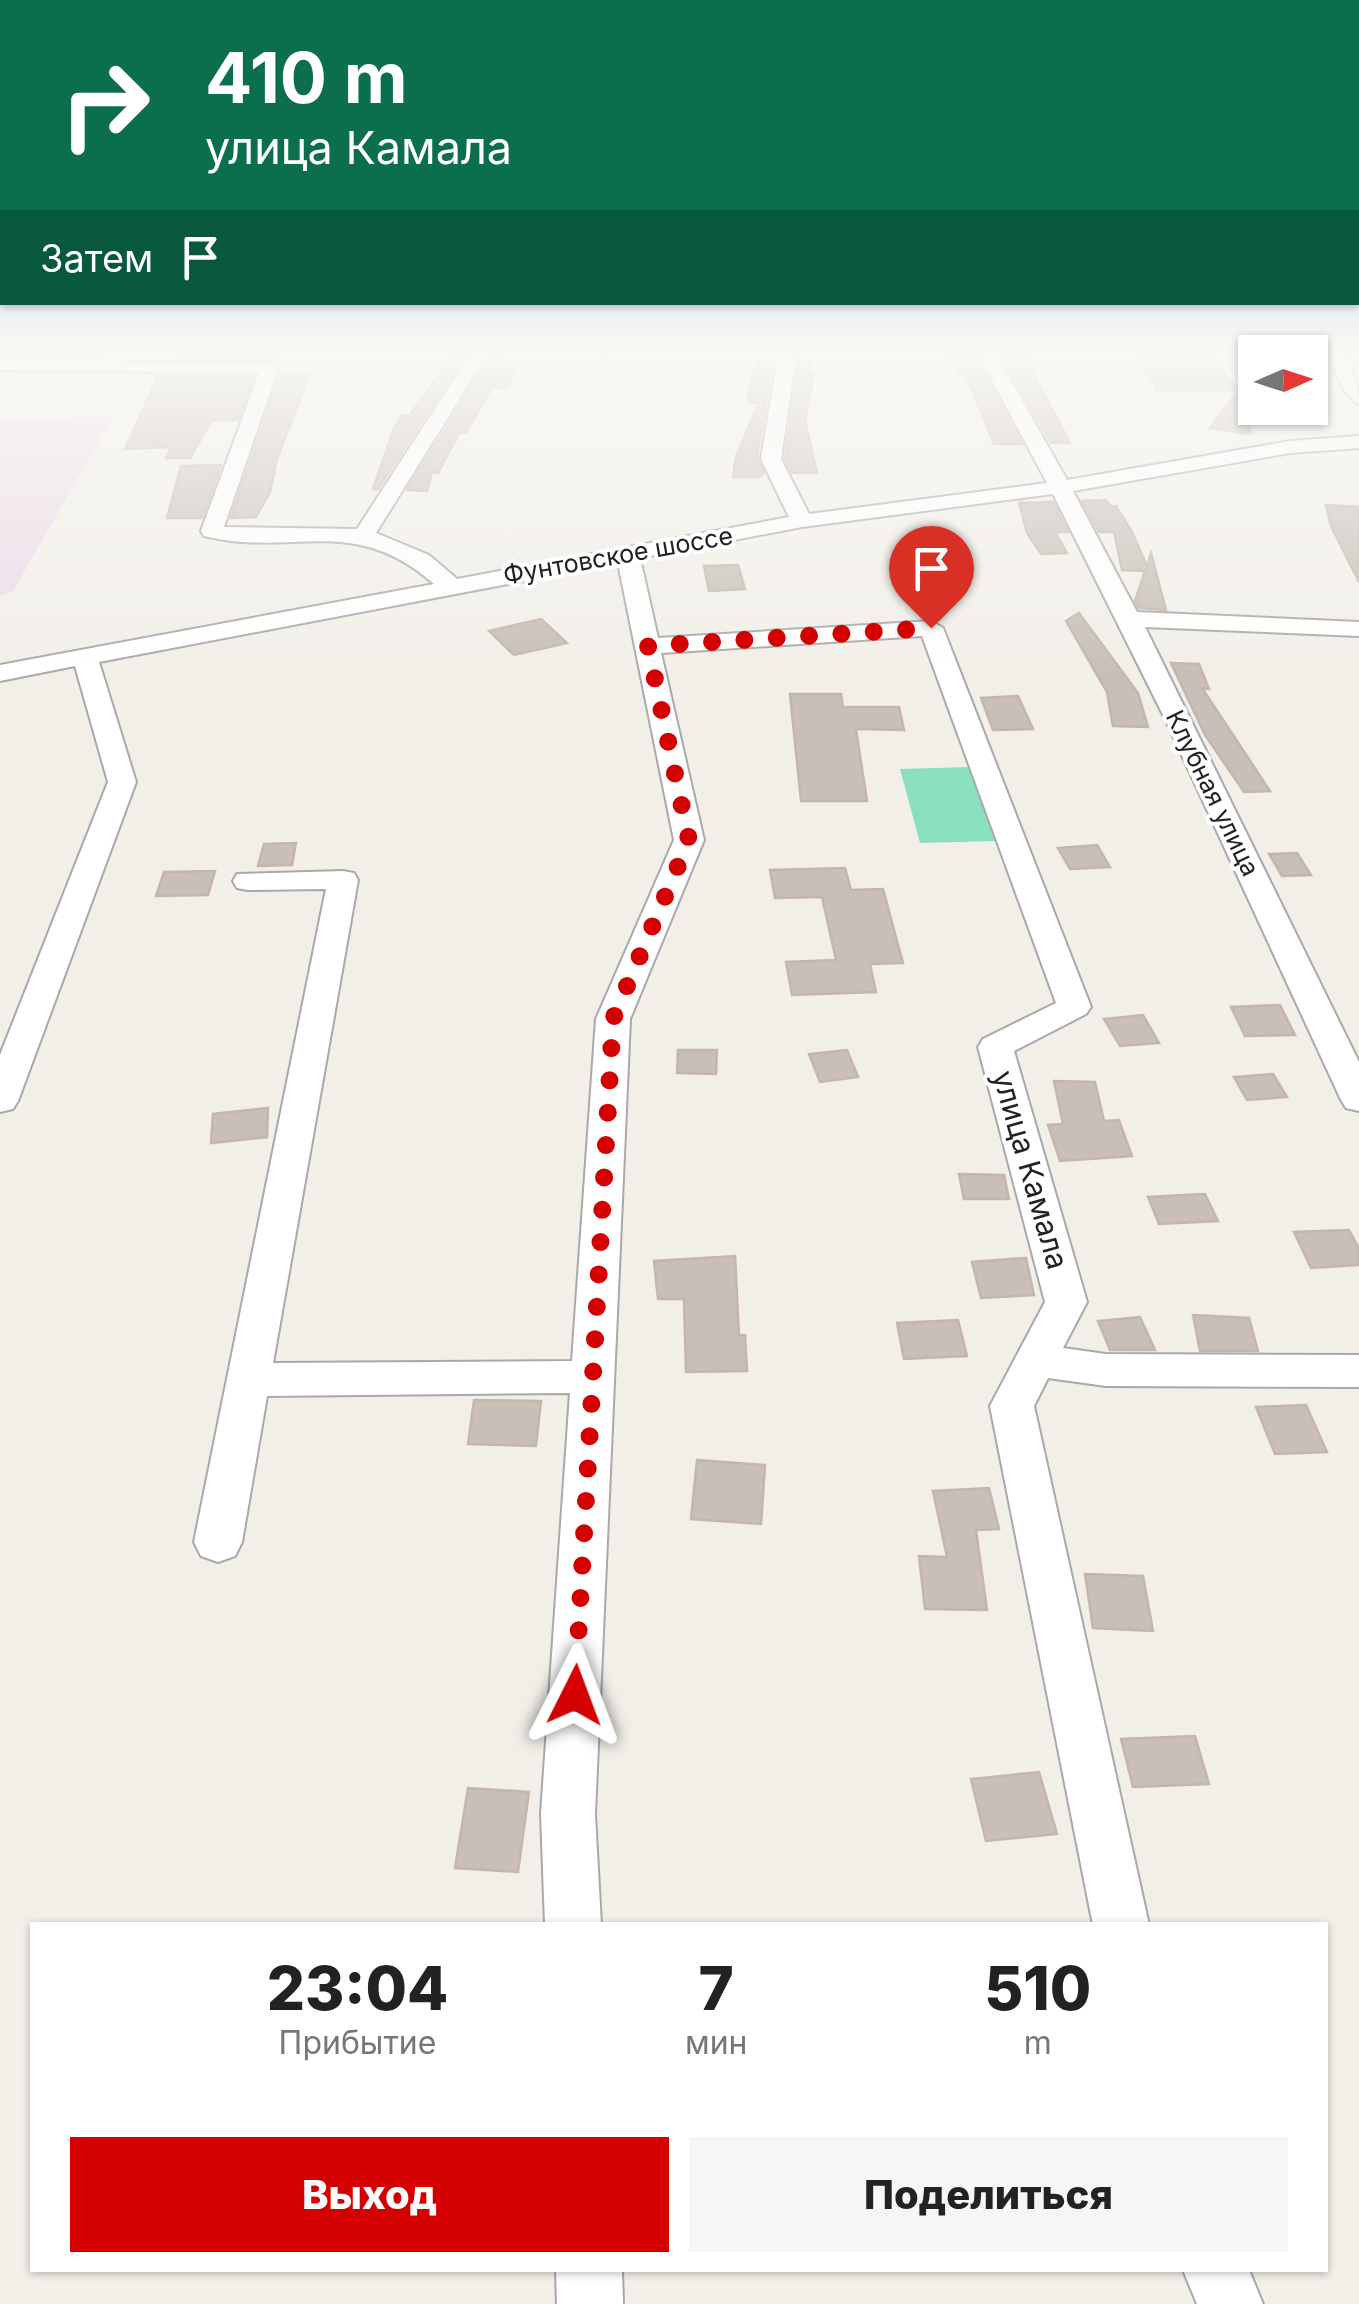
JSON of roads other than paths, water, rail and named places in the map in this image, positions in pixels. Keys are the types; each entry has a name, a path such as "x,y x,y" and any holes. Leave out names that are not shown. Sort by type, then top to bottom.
{"street":[{"path":"238,458 212,531 228,535 303,532 363,536 421,560 451,586"},
{"path":"363,536 413,458"},
{"path":"770,458 802,522"},
{"name":"Клубная улица","path":"1046,458 1129,618 1359,1100"},
{"name":"Фунтовское шоссе","path":"0,674 802,522 1063,487 1202,458"},
{"path":"573,1922 568,1814 613,1019 689,840 628,554"},
{"path":"1129,618 1359,629"},
{"name":"улица Камала","path":"648,646 931,628 1074,1007 996,1047 1066,1302 1012,1406 1120,1922"},
{"path":"0,1102 122,782 85,657"},
{"path":"218,1542 343,880 248,880"},
{"path":"1036,1360 1106,1370 1359,1371"},
{"path":"248,1380 593,1377"},
{"path":"589,2272 590,2304"},
{"path":"1217,2272 1230,2304"}]}
